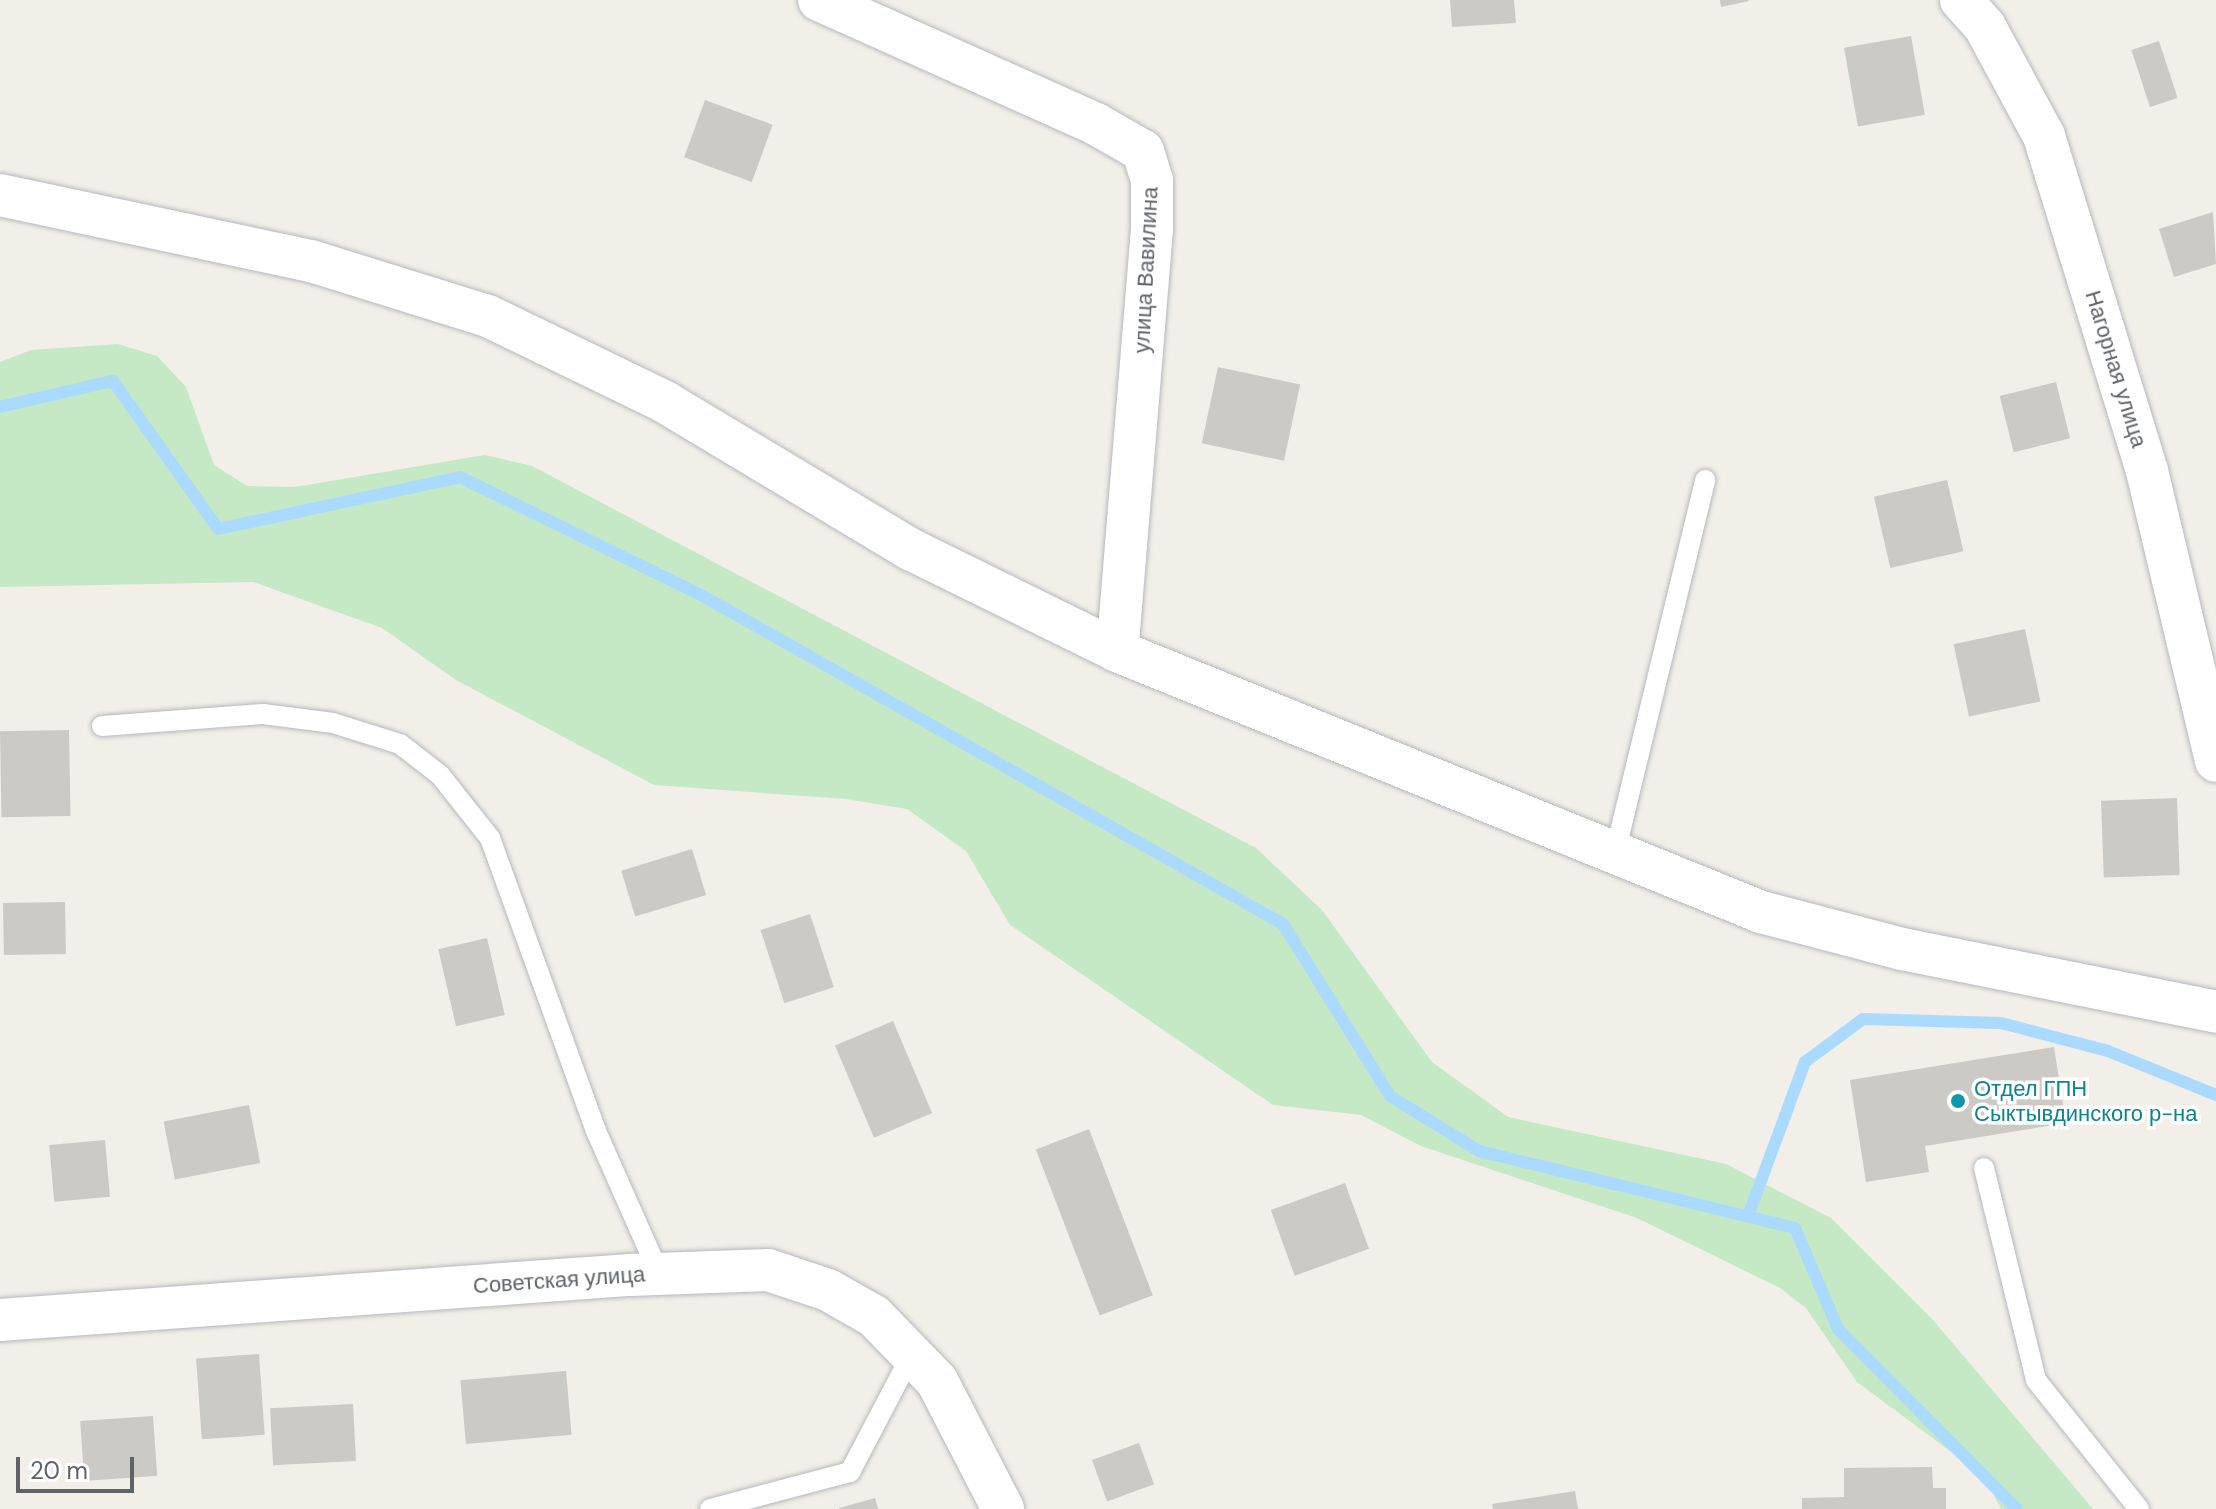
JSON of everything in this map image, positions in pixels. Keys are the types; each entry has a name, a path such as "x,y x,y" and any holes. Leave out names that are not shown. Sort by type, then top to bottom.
{"street":[{"name":"улица Вавилина","path":"819,0 1096,124 1143,151 1152,180 1152,229 1117,651"},
{"name":"Нагорная улица","path":"1961,0 1985,27 2044,136 2147,471 2216,761"},
{"path":"0,195 311,261 488,316 665,402 910,549 1117,651 1614,857 1761,912 1902,949 2216,1012"},
{"name":"Советская улица","path":"0,1320 659,1273 768,1270 828,1290 874,1316 912,1354 937,1381 1003,1509"}],"lane":[{"path":"1614,857 1705,480"},
{"path":"102,726 263,714 333,723 400,744 440,775 490,838 596,1131 659,1273"},
{"path":"1984,1168 2036,1380 2139,1509"},
{"path":"710,1509 850,1472 912,1354"}],"green space":[{"path":"118,344 157,356 186,387 214,465 247,486 295,487 485,455 532,466 1256,848 1322,910 1432,1062 1508,1117 1726,1164 1831,1218 1933,1320 2093,1509 2001,1509 1985,1477 1857,1382 1806,1308 1780,1288 1637,1218 1421,1146 1361,1115 1273,1105 1010,925 966,851 907,809 846,799 654,785 456,680 382,628 253,582 0,587 0,362 31,350"}],"building":[{"path":"1450,0 1514,0 1516,23 1452,27"},
{"path":"1720,0 1748,0 1749,1 1721,7"},
{"path":"1911,36 1925,115 1858,127 1844,48"},
{"path":"2159,41 2178,98 2150,107 2131,50"},
{"path":"705,100 773,125 752,182 684,157"},
{"path":"2213,212 2216,264 2174,277 2159,229"},
{"path":"1218,367 1300,384 1284,461 1202,443"},
{"path":"2056,382 2070,438 2014,452 2000,396"},
{"path":"1947,480 1963,551 1890,568 1874,497"},
{"path":"2025,629 2040,701 1969,717 1954,644"},
{"path":"69,730 71,816 2,817 0,731"},
{"path":"2177,798 2180,875 2104,878 2101,801"},
{"path":"692,849 706,895 635,917 621,871"},
{"path":"65,902 66,954 4,955 3,903"},
{"path":"810,914 834,987 784,1003 761,930"},
{"path":"487,938 505,1015 456,1026 438,949"},
{"path":"893,1021 932,1113 874,1138 835,1046"},
{"name":"Отдел ГПН Сыктывдинского р-на","path":"2054,1047 2066,1123 1925,1146 1929,1172 1866,1182 1850,1080"},
{"path":"249,1105 260,1163 175,1180 164,1122"},
{"path":"1089,1129 1153,1295 1100,1316 1036,1149"},
{"path":"105,1140 110,1197 54,1202 49,1145"},
{"path":"1345,1183 1369,1249 1295,1276 1271,1210"},
{"path":"259,1354 265,1435 202,1439 196,1358"},
{"path":"566,1371 572,1435 466,1444 460,1380"},
{"path":"353,1404 356,1461 273,1465 270,1408"},
{"path":"153,1416 157,1476 84,1481 80,1421"},
{"path":"1139,1443 1154,1484 1107,1501 1092,1460"},
{"path":"1932,1467 1933,1488 1946,1488 1946,1509 1802,1509 1802,1498 1844,1497 1844,1468"},
{"path":"1575,1491 1578,1509 1493,1509 1492,1504"},
{"path":"875,1498 878,1509 839,1509 839,1508"}],"waterway":[{"path":"0,407 113,381 218,529 460,477 703,596 1283,924 1390,1096 1479,1151 1795,1228 1838,1329 2017,1509"},
{"path":"1748,1216 1805,1062 1863,1019 2001,1023 2108,1051 2216,1095"}],"place":[{"name":"Отдел ГПН Сыктывдинского р-на","path":"1958,1101"}]}
